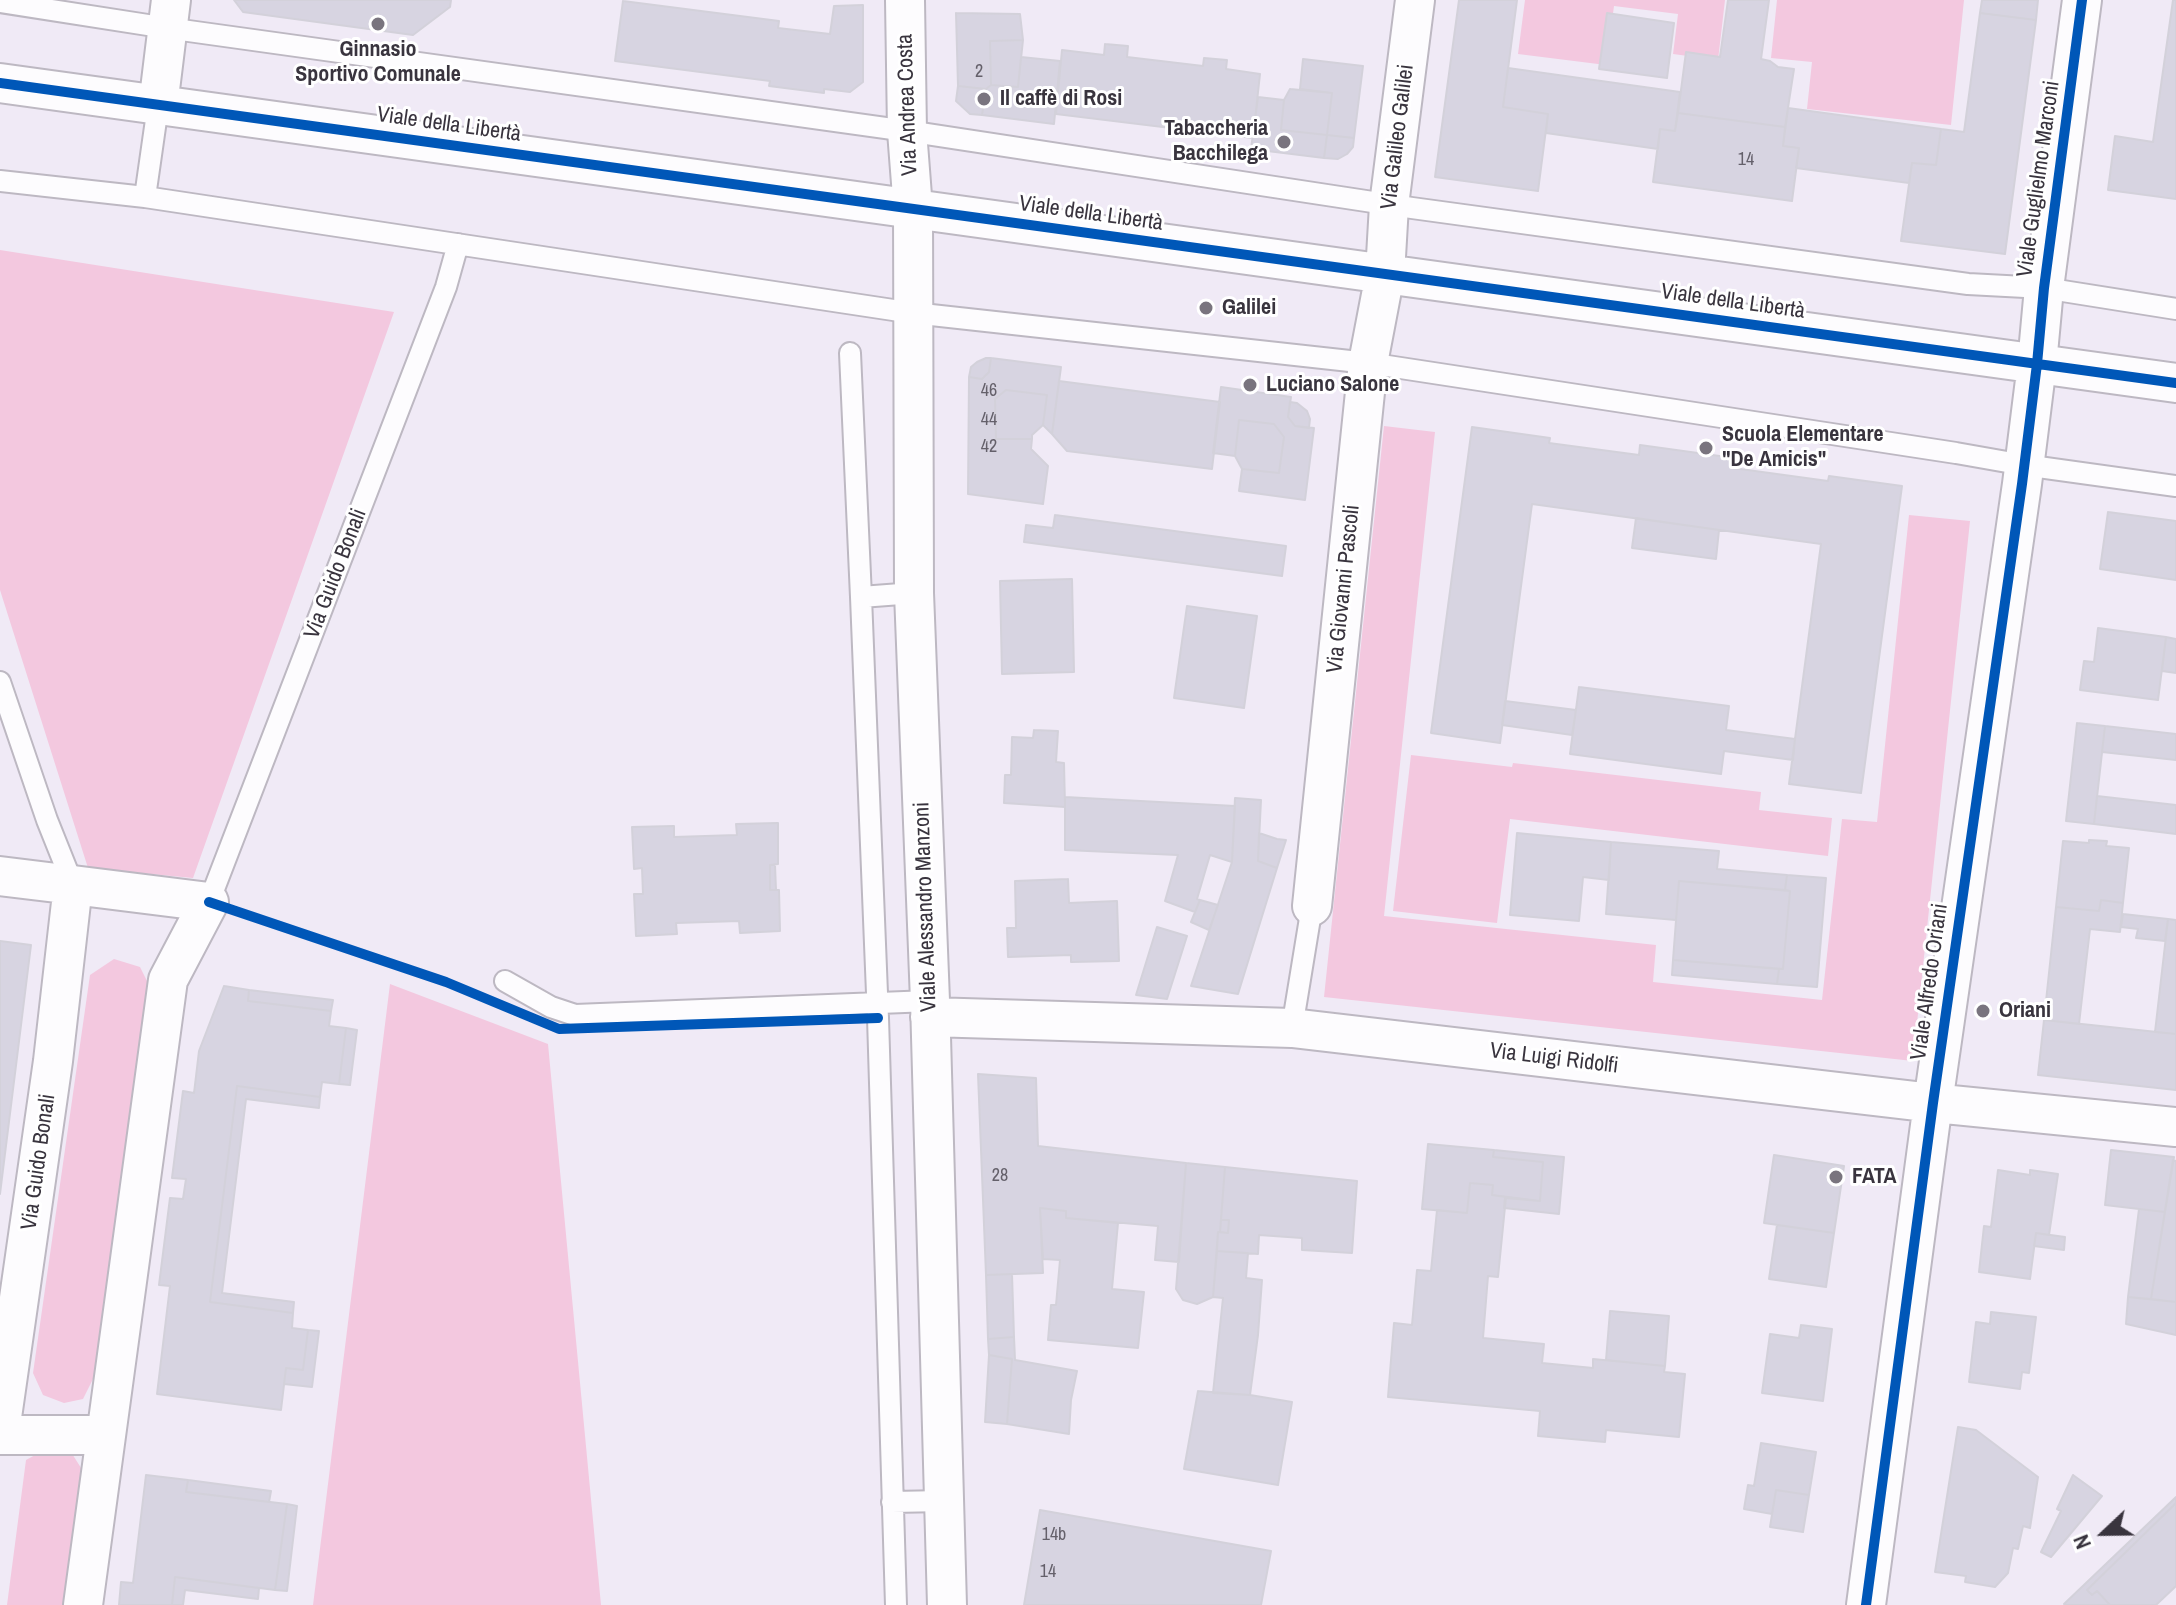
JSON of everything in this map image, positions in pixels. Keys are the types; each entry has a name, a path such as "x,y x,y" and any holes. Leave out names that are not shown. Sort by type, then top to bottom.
{"street":[{"name":"Via Andrea Costa","path":"905,0 907,131 913,209"},
{"name":"Via Galileo Galilei","path":"1385,274 1389,205 1415,0"},
{"name":"Viale Guglielmo Marconi","path":"2037,364 2082,0"},
{"path":"158,106 169,14"},
{"name":"Viale della Libertà","path":"0,83 2176,383"},
{"name":"Viale Alessandro Manzoni","path":"913,209 914,593 930,1009 947,1605"},
{"name":"Via Giovanni Pascoli","path":"1312,906 1368,363 1385,274"},
{"name":"Viale Alfredo Oriani","path":"1866,1605 2037,364"},
{"path":"0,876 209,902"},
{"name":"Via Guido Bonali","path":"73,885 53,1061 0,1433 106,1435"},
{"name":"Via Guido Bonali","path":"83,1605 168,980 209,902"},
{"name":"Via Luigi Ridolfi","path":"930,1009 1292,1028 1933,1103 2176,1127"}],"lane":[{"path":"0,2 169,14 1389,205 1968,284 2044,288 2176,309"},
{"path":"145,197 158,106"},
{"path":"0,181 145,197 913,313 1368,363 2176,486"},
{"name":"Via Guido Bonali","path":"209,902 446,287 458,244"},
{"path":"850,353 877,1003 896,1605"},
{"path":"861,597 914,593"},
{"path":"0,682 47,820 73,885"},
{"path":"1292,1028 1312,906"},
{"path":"505,981 551,1007 575,1015 877,1003 930,1009"},
{"path":"892,1502 944,1501"}],"shaded area":[{"path":"1525,0 1725,0 1718,60 1673,54 1678,14 1614,6 1606,65 1518,54"},
{"path":"1777,0 1964,0 1951,125 1807,109 1812,62 1771,58"},
{"path":"0,250 394,312 193,878 88,868 0,590"},
{"path":"1384,426 1435,432 1384,916 1656,945 1653,982 1822,1000 1842,819 1877,822 1909,515 1970,521 1913,1061 1324,997"},
{"path":"1411,755 1512,767 1513,763 1761,792 1759,810 1832,818 1828,856 1510,819 1497,923 1393,911"},
{"path":"114,959 140,967 150,987 95,1375 83,1399 64,1403 43,1395 33,1373 90,975"},
{"path":"390,984 548,1044 601,1605 313,1605"},
{"path":"48,1448 69,1449 83,1471 67,1605 7,1605 26,1460"}],"building":[{"name":"Ginnasio Sportivo Comunale","path":"234,0 451,0 450,7 413,35 243,12"},
{"path":"1459,0 1517,0 1503,107 1548,114 1538,191 1435,177"},
{"path":"1728,0 1769,0 1761,59 1778,67 1794,69 1785,127 1678,113 1686,52 1720,57"},
{"path":"1982,0 2038,0 2036,20 1980,13"},
{"path":"2173,0 2176,0 2176,199 2108,190 2115,136 2153,142"},
{"path":"623,1 779,21 778,28 830,34 834,6 863,5 863,82 850,92 824,89 824,93 769,86 770,81 615,61"},
{"path":"956,13 1020,14 1023,40 990,41 991,85 986,89 958,86"},
{"path":"1607,13 1674,23 1667,78 1599,69"},
{"path":"1980,13 2036,20 2005,254 1901,241 1912,163 1936,165 1941,129 1964,132"},
{"path":"1023,40 1018,87 991,85 990,41"},
{"path":"1105,44 1128,46 1127,57 1203,66 1204,58 1227,60 1226,69 1260,74 1253,138 1056,114 1062,50 1104,55"},
{"path":"1021,57 1060,61 1054,124 982,115 986,89 991,85 1018,87"},
{"path":"1303,59 1363,66 1354,138 1327,135 1332,93 1300,89"},
{"path":"1508,68 1680,92 1675,131 1660,129 1658,149 1546,133 1548,114 1503,107"},
{"path":"958,86 986,89 982,115 970,114 956,101"},
{"path":"1290,89 1332,93 1327,135 1281,130 1284,100"},
{"path":"1258,97 1284,100 1281,130 1327,135 1324,158 1251,149"},
{"path":"1788,108 1941,129 1936,165 1912,163 1909,183 1796,168 1799,148 1783,146"},
{"path":"1678,113 1785,127 1783,146 1799,148 1792,201 1653,182 1660,129 1675,131"},
{"path":"1327,135 1354,138 1353,147 1338,159 1324,158"},
{"path":"991,358 989,372 982,379 969,377 971,367"},
{"path":"991,358 1061,367 1052,434 1043,425 1047,395 1006,390 995,399 996,439 1032,439 1031,449 1048,466 1043,504 968,494 969,377 982,379 989,372"},
{"path":"1059,381 1220,402 1212,469 1067,451 1052,434"},
{"path":"1221,387 1291,397 1288,417 1295,426 1314,428 1305,500 1239,491 1242,469 1279,473 1284,437 1274,424 1239,420 1235,456 1213,453"},
{"path":"1006,390 1047,395 1043,425 1032,435 1032,439 996,439 995,399"},
{"path":"1290,402 1307,411 1309,428 1295,426 1288,417"},
{"path":"1239,420 1274,424 1284,437 1279,473 1242,469 1235,456"},
{"path":"1472,427 1550,438 1549,443 1639,455 1640,445 1734,458 1733,468 1828,481 1829,476 1902,486 1861,793 1789,784 1821,544 1532,504 1500,743 1431,733"},
{"path":"2108,512 2176,521 2176,580 2100,569"},
{"path":"1055,515 1286,546 1282,576 1024,542 1026,525 1053,528"},
{"path":"1636,518 1719,530 1716,559 1632,548"},
{"path":"1072,579 1074,672 1002,674 1000,581"},
{"path":"1187,606 1257,616 1244,708 1174,698"},
{"path":"2098,628 2166,637 2158,700 2080,690 2084,661 2094,662"},
{"path":"2166,637 2176,639 2176,673 2162,671"},
{"path":"1579,687 1729,706 1726,730 1795,739 1793,760 1724,751 1721,774 1570,754"},
{"path":"1505,701 1576,710 1572,735 1502,725"},
{"path":"2077,723 2105,726 2094,824 2066,821"},
{"path":"2105,726 2176,734 2176,760 2102,752"},
{"path":"1034,730 1058,731 1056,762 1064,763 1065,807 1004,803 1005,775 1011,775 1012,737 1033,738"},
{"path":"2097,796 2176,805 2176,834 2094,824"},
{"path":"1065,797 1235,806 1232,862 1210,855 1195,912 1165,901 1178,855 1065,850"},
{"path":"1235,798 1261,800 1258,861 1277,868 1238,994 1191,986 1232,862"},
{"path":"778,823 778,864 770,865 770,890 779,890 780,931 740,933 739,921 676,923 677,934 636,936 634,894 643,894 642,868 634,869 632,827 674,826 674,837 737,835 736,824"},
{"path":"1259,833 1286,840 1277,868 1258,861"},
{"path":"1517,833 1611,842 1609,880 1583,877 1579,921 1510,915"},
{"path":"2089,840 2107,841 2106,846 2129,848 2123,903 2101,900 2099,911 2056,907 2063,841 2089,843"},
{"path":"1611,842 1719,851 1717,869 1787,875 1785,890 1679,881 1676,920 1606,914"},
{"path":"770,865 775,865 776,890 770,890"},
{"path":"1787,875 1826,878 1817,987 1777,984 1779,969 1783,969 1790,891 1785,890"},
{"path":"1068,879 1069,903 1117,901 1119,961 1071,962 1071,955 1008,957 1007,928 1016,928 1015,881"},
{"path":"1679,881 1790,891 1783,969 1673,960"},
{"path":"1200,900 1218,905 1209,930 1191,922"},
{"path":"2101,900 2123,903 2120,932 2090,929 2079,1024 2044,1020 2056,907 2099,911"},
{"path":"2123,914 2168,919 2165,941 2136,938 2138,929 2121,927"},
{"path":"2168,919 2176,920 2176,1034 2155,1032"},
{"path":"1157,927 1187,936 1167,999 1136,995"},
{"path":"0,941 31,945 0,1194"},
{"path":"1673,960 1779,969 1777,984 1672,975"},
{"path":"224,986 249,990 248,1001 331,1011 329,1026 346,1028 339,1084 322,1082 320,1097 237,1086 210,1302 293,1313 292,1328 308,1330 303,1370 286,1368 281,1410 157,1394 170,1286 159,1285 170,1198 183,1199 186,1179 172,1178 183,1091 194,1093 199,1051"},
{"path":"249,990 333,1000 331,1011 248,1001"},
{"path":"2044,1020 2176,1034 2176,1090 2038,1075"},
{"path":"346,1028 357,1030 350,1085 339,1084"},
{"path":"978,1074 1036,1078 1038,1146 1186,1163 1179,1262 1155,1260 1158,1226 1066,1218 1066,1211 1040,1208 1043,1273 986,1275"},
{"path":"237,1086 320,1097 319,1108 246,1099 222,1293 294,1302 293,1313 210,1302"},
{"path":"1428,1144 1494,1150 1493,1157 1543,1162 1540,1201 1492,1195 1493,1185 1470,1183 1467,1213 1422,1209"},
{"path":"1494,1150 1564,1157 1559,1214 1504,1208 1505,1198 1540,1201 1543,1162 1493,1157"},
{"path":"2111,1150 2174,1157 2165,1212 2105,1205"},
{"path":"1774,1155 1844,1166 1834,1233 1764,1223"},
{"path":"2173,1160 2176,1161 2176,1302 2151,1299"},
{"path":"1186,1163 1225,1167 1213,1297 1197,1304 1183,1300 1176,1289"},
{"path":"1225,1167 1357,1181 1352,1253 1302,1250 1302,1238 1259,1235 1258,1254 1217,1251 1218,1232 1228,1233 1229,1220 1221,1220"},
{"path":"1998,1170 2030,1175 2030,1170 2058,1174 2049,1235 2036,1233 2030,1279 1979,1272 1984,1226 1991,1227"},
{"path":"1470,1183 1493,1185 1492,1195 1506,1197 1498,1277 1488,1276 1483,1338 1544,1344 1542,1363 1593,1368 1593,1359 1665,1366 1664,1372 1685,1374 1679,1437 1606,1430 1605,1442 1538,1436 1540,1411 1388,1397 1394,1323 1412,1325 1417,1270 1431,1271 1437,1210 1467,1213"},
{"path":"1040,1208 1066,1211 1066,1218 1118,1223 1112,1289 1144,1292 1138,1348 1048,1340 1051,1305 1056,1305 1060,1260 1043,1259"},
{"path":"2139,1209 2165,1212 2151,1299 2128,1297"},
{"path":"1221,1220 1229,1220 1228,1233 1220,1232"},
{"path":"1777,1225 1834,1233 1826,1287 1769,1279"},
{"path":"2036,1233 2065,1237 2064,1250 2034,1246"},
{"path":"1217,1251 1248,1253 1246,1278 1262,1280 1250,1395 1213,1393 1223,1298 1213,1297"},
{"path":"1012,1274 1014,1337 988,1339 986,1275"},
{"path":"2128,1297 2176,1302 2176,1335 2126,1324"},
{"path":"1610,1311 1669,1316 1665,1366 1606,1360"},
{"path":"1991,1312 2036,1317 2029,1373 2022,1372 2020,1389 1969,1382 1976,1322 1990,1324"},
{"path":"1801,1325 1832,1329 1823,1401 1762,1393 1770,1334 1799,1338"},
{"path":"308,1330 319,1331 312,1387 284,1384 286,1368 303,1370"},
{"path":"1014,1337 1015,1360 1077,1371 1069,1434 1007,1424 1012,1359 989,1355 988,1339"},
{"path":"989,1355 1012,1359 1007,1424 985,1422"},
{"path":"1198,1391 1292,1402 1278,1485 1184,1469"},
{"path":"1958,1427 1976,1430 2038,1477 2030,1528 2023,1526 2018,1549 2013,1548 2008,1573 1995,1587 1965,1582 1966,1576 1935,1572"},
{"path":"1761,1443 1816,1452 1809,1495 1776,1490 1772,1514 1744,1509 1748,1485 1754,1486"},
{"path":"146,1475 188,1480 186,1492 287,1504 275,1590 175,1577 172,1605 119,1605 121,1582 133,1583"},
{"path":"2073,1475 2102,1496 2051,1557 2041,1552 2061,1511 2057,1509"},
{"path":"188,1480 271,1491 269,1502 186,1492"},
{"path":"1776,1490 1809,1495 1803,1532 1770,1527"},
{"path":"2176,1497 2176,1503 2087,1590 2092,1595 2097,1591 2110,1605 2064,1604"},
{"path":"2176,1503 2176,1586 2156,1605 2110,1605 2097,1591 2092,1595 2087,1590"},
{"path":"287,1504 297,1506 287,1591 275,1590"},
{"path":"1040,1510 1271,1551 1261,1605 1024,1605"},
{"path":"175,1577 259,1588 258,1599 185,1590 183,1605 172,1605"}],"cycle path":[{"path":"1866,1605 1933,1103 2022,484 2082,0"},
{"path":"0,83 2176,383"},
{"path":"209,902 446,982 559,1029 878,1018"}],"place":[{"name":"Ginnasio Sportivo Comunale","path":"378,24"},
{"name":"Il caffè di Rosi","path":"984,99"},
{"name":"Tabaccheria Bacchilega","path":"1284,142"},
{"name":"Galilei","path":"1206,308"},
{"name":"Luciano Salone","path":"1250,385"},
{"name":"Scuola Elementare \"De Amicis\"","path":"1706,448"},
{"name":"Oriani","path":"1983,1011"},
{"name":"FATA","path":"1836,1177"}]}
